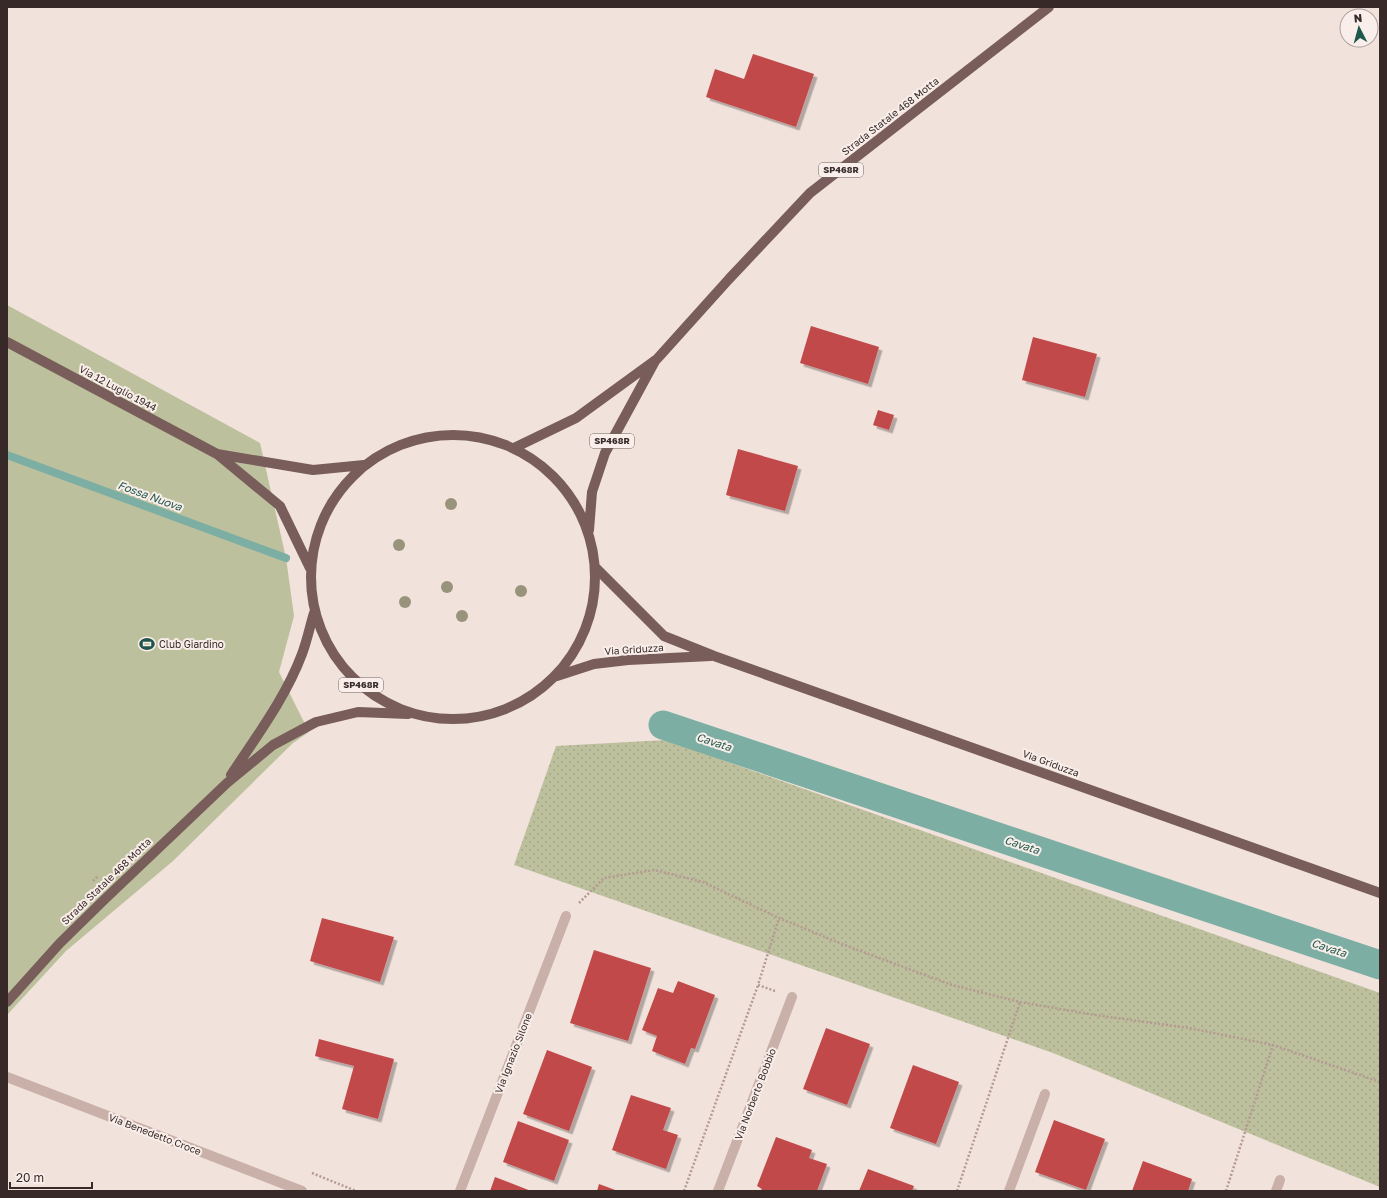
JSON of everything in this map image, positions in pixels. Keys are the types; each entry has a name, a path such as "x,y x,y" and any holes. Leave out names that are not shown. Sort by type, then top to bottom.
{"main road":[{"name":"Strada Statale 468 Motta","path":"657,359 729,279 810,193 1049,7"},
{"name":"Via 12 Luglio 1944","path":"7,342 217,454"},
{"name":"SP468R","path":"514,448 576,418 657,359"},
{"name":"SP468R","path":"589,530 572,496 546,468 514,448 476,436 436,435 398,445 364,465 343,486 326,511 315,538 310,568 314,613 328,647 350,676 379,699 414,714 452,720 491,715 526,700 557,676 580,644 593,607 596,568 589,530 592,492 605,453 657,359"},
{"path":"217,454 313,470 364,465"},
{"path":"217,454 280,506 310,568"},
{"name":"Via Griduzza","path":"596,568 664,636 714,656 1380,893"},
{"path":"226,783 264,726 290,681 302,654 314,613"},
{"name":"Via Griduzza","path":"557,676 594,664 628,660 714,656"},
{"path":"226,783 273,745 316,722 358,712 414,714"},
{"name":"Strada Statale 468 Motta","path":"7,1002 60,943 226,783"}],"street":[{"name":"Via Ignazio Silone","path":"460,1191 566,916"},
{"name":"Via Norberto Bobbio","path":"718,1191 792,997"},
{"name":"Via Benedetto Croce","path":"7,1077 300,1191"},
{"path":"1009,1191 1045,1094"},
{"path":"1276,1191 1280,1180"}],"path":[{"path":"566,916 604,878 654,870 703,882 779,918 847,946 952,985 1020,1002 1095,1015 1189,1028 1273,1045 1380,1082"},
{"path":"684,1191 758,985 779,918"},
{"path":"758,985 792,997"},
{"path":"957,1191 1020,1002"},
{"path":"1226,1191 1273,1045"}],"green space":[{"name":"Club Giardino","path":"7,305 260,443 286,558 294,616 279,672 309,732 293,743 173,861 66,951 7,1015"},
{"path":"666,740 1380,993 1380,1187 1053,1053 514,865 556,746"}],"building":[{"path":"753,54 814,74 796,127 706,97 715,69 744,79"},
{"path":"811,326 879,347 868,384 800,363"},
{"path":"1033,337 1097,354 1085,397 1022,380"},
{"path":"878,410 894,415 889,430 873,425"},
{"path":"738,449 798,466 785,511 726,495"},
{"path":"322,918 394,937 380,982 310,961"},
{"path":"594,950 651,968 628,1041 570,1023"},
{"path":"678,981 715,995 695,1049 691,1048 685,1064 652,1051 657,1036 642,1030 658,988 673,993"},
{"path":"826,1028 870,1044 847,1105 803,1089"},
{"path":"319,1039 394,1059 378,1119 342,1109 354,1066 315,1056"},
{"path":"547,1050 592,1067 569,1131 523,1114"},
{"path":"913,1065 959,1082 936,1144 890,1128"},
{"path":"631,1095 671,1108 663,1130 678,1135 666,1169 612,1150"},
{"path":"1054,1120 1105,1139 1086,1190 1035,1172"},
{"path":"518,1121 569,1140 554,1181 503,1162"},
{"path":"776,1137 812,1150 809,1158 827,1164 817,1191 761,1191 762,1189 757,1186"},
{"path":"1143,1161 1192,1179 1188,1191 1132,1191"},
{"path":"868,1169 914,1186 912,1191 859,1191"},
{"path":"495,1177 531,1191 490,1191"},
{"path":"599,1184 618,1191 597,1191"}],"waterway":[{"name":"Fossa Nuova","path":"7,455 286,558"},
{"name":"Cavata","path":"663,725 1380,965"}],"place":[{"name":"Club Giardino","path":"147,644"}]}
